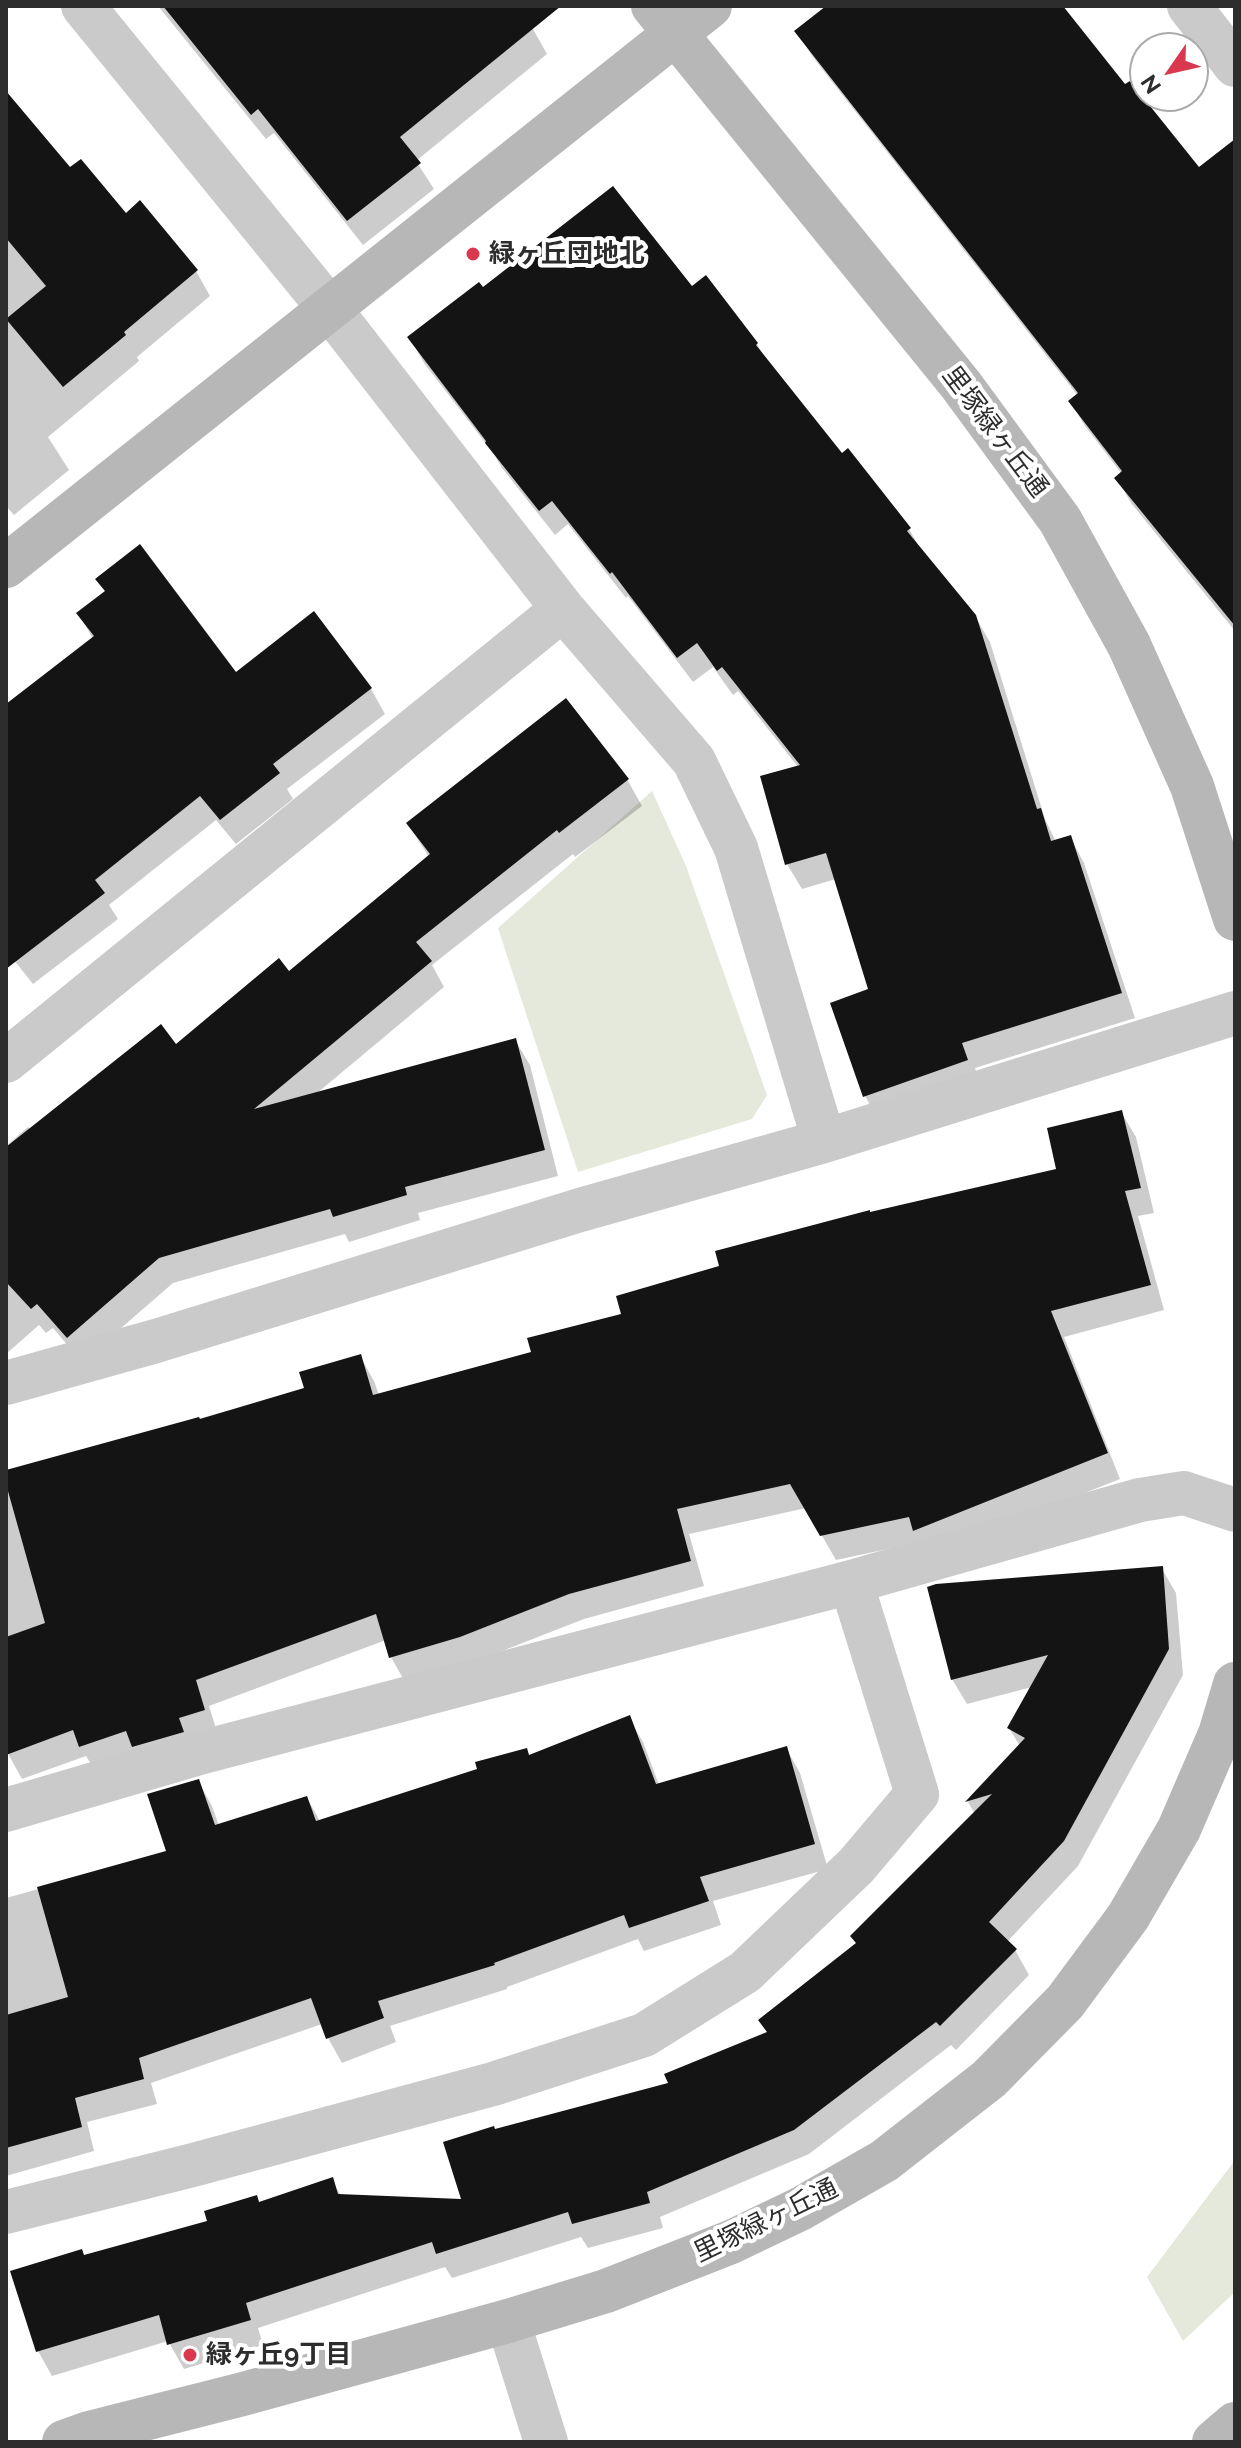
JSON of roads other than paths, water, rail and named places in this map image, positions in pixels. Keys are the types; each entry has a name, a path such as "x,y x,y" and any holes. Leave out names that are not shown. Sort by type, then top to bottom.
{"street":[{"path":"83,6 329,308 563,609 694,761 736,848 824,1141"},
{"path":"6,566 329,308 664,20 710,6"},
{"path":"1189,6 1235,65"},
{"name":"里塚緑ヶ丘通","path":"664,20 961,385 1060,520 1129,645 1192,786 1235,919"},
{"path":"6,1061 563,609"},
{"path":"6,1383 171,1337 580,1210 824,1141 1235,1013"},
{"path":"6,1810 219,1748 851,1582 1140,1500 1184,1493 1235,1510"},
{"path":"6,2212 493,2084 629,2040 644,2035 745,1972 856,1866 917,1794 851,1582"},
{"name":"里塚緑ヶ丘通","path":"64,2442 508,2321 655,2273 800,2209 884,2161 989,2079 1065,2002 1128,1917 1179,1829 1220,1734 1235,1684"},
{"path":"508,2321 546,2442"},
{"path":"1214,2442 1235,2424"}],"place":[{"name":"緑ヶ丘団地北","path":"473,254"},
{"name":"緑ヶ丘9丁目","path":"190,2355"}]}
